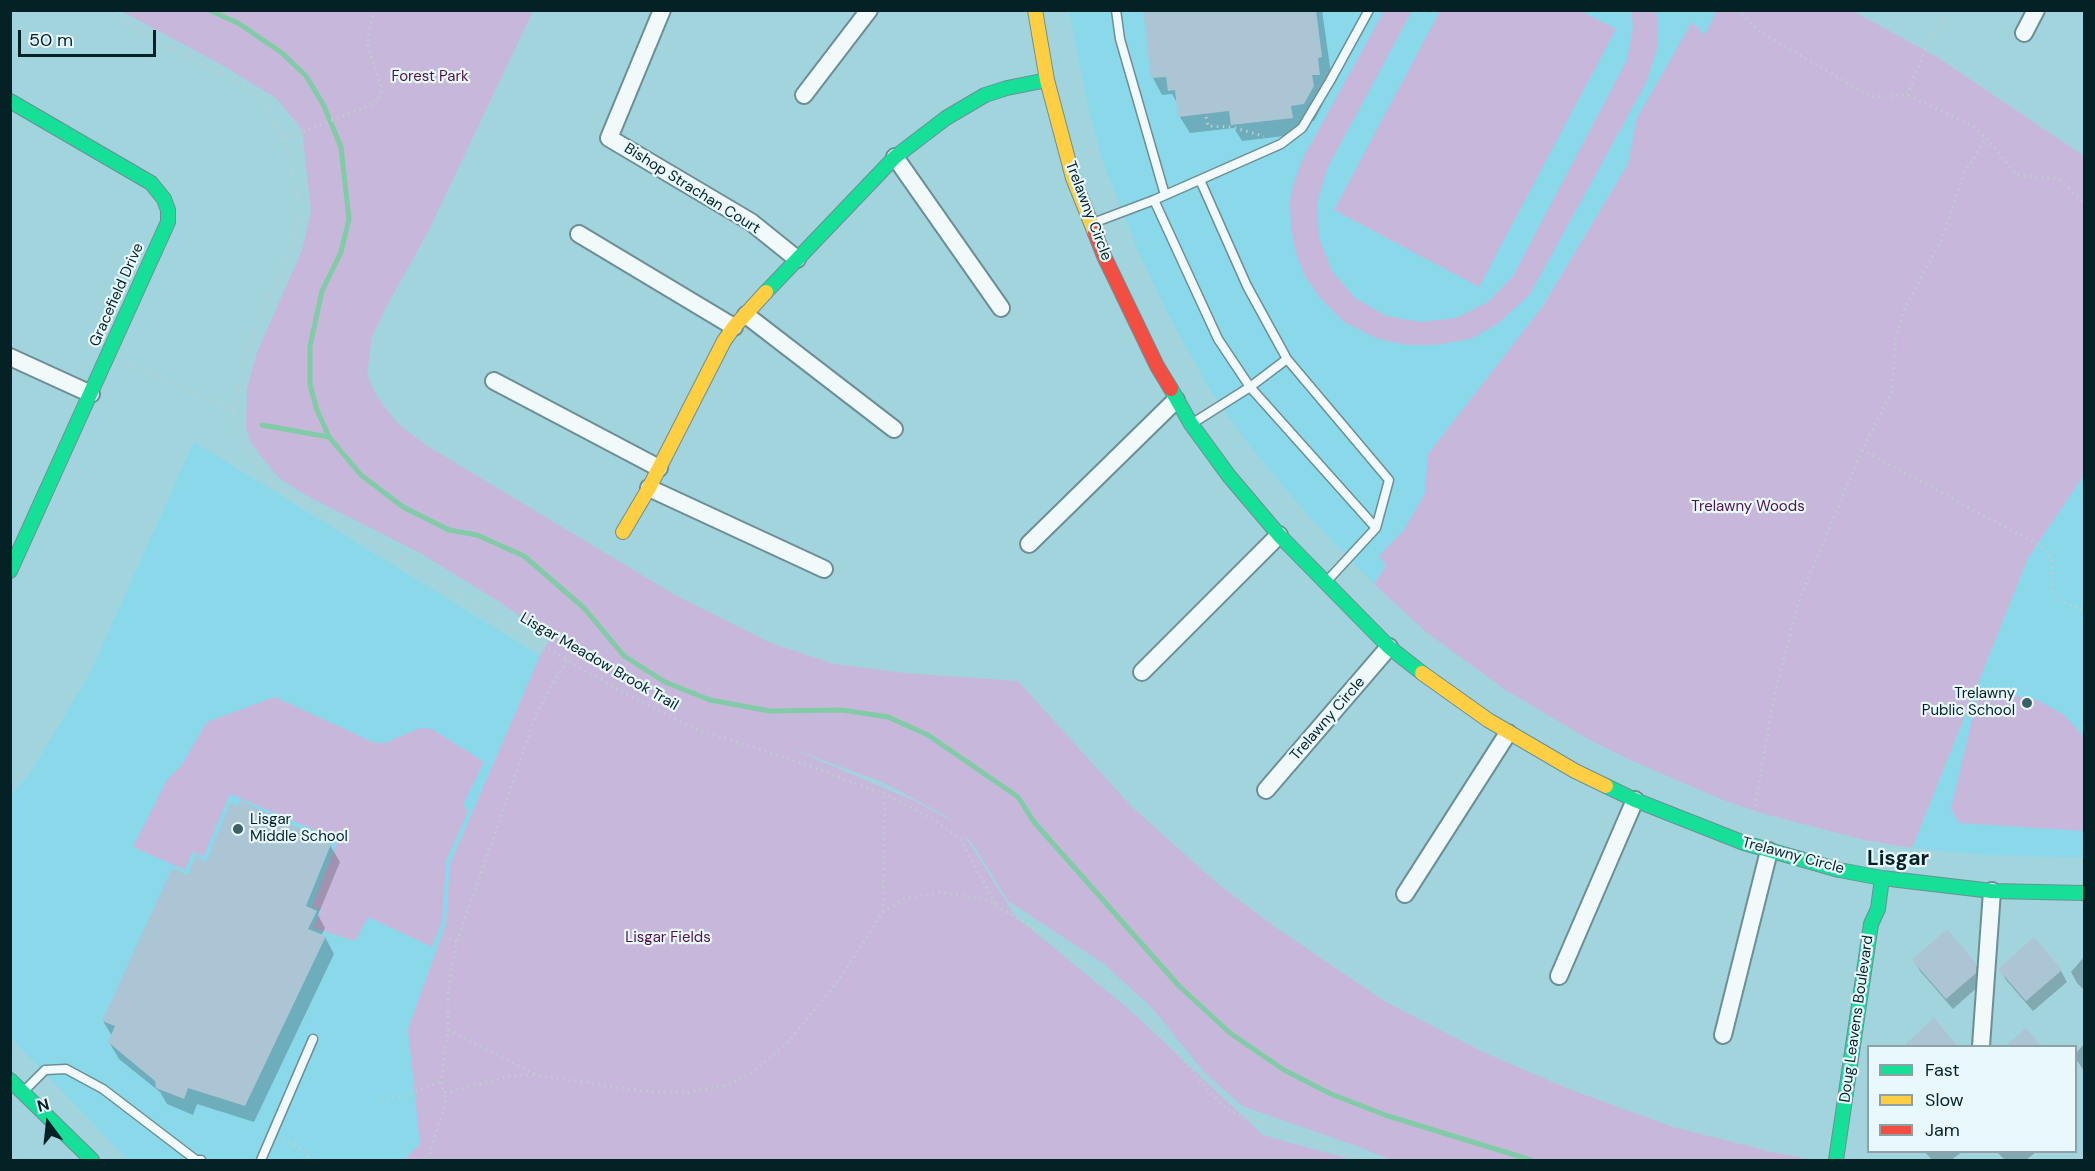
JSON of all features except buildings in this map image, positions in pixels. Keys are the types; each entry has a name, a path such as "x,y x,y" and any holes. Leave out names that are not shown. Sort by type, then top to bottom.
{"street":[{"name":"Bishop Strachan Court","path":"662,10 609,138 751,222 797,259"},
{"path":"804,95 868,10"},
{"name":"Trelawny Circle","path":"1035,10 1047,80 1065,153 1091,224 1143,339 1176,400 1229,476 1280,535 1389,647 1508,733 1575,771 1635,800 1710,831 1769,851 1839,870 1882,878 1992,891 2085,893"},
{"path":"2024,33 2036,10"},
{"path":"623,532 649,488 724,340 797,259 895,157 946,118 985,95 1047,80"},
{"name":"Gracefield Drive","path":"10,101 151,183 164,199 168,210 168,222 10,571"},
{"path":"895,157 1001,308"},
{"path":"579,234 740,321 894,429"},
{"path":"10,357 91,394"},
{"path":"494,381 659,468"},
{"path":"1029,544 1176,400"},
{"path":"649,488 824,570"},
{"path":"1142,672 1280,535"},
{"name":"Trelawny Circle","path":"1266,790 1389,647"},
{"path":"1405,894 1508,733"},
{"path":"1559,976 1635,800"},
{"path":"1723,1035 1769,851"},
{"name":"Doug Leavens Boulevard","path":"1836,1161 1871,924 1878,909 1882,878"},
{"path":"1981,1045 1992,891"},
{"path":"10,1080 92,1161"}],"lane":[{"path":"1116,10 1120,39 1165,195"},
{"path":"1091,224 1154,200 1281,144 1302,128 1369,10"},
{"path":"1200,180 1247,286 1287,359 1389,480 1376,528 1325,583"},
{"path":"1154,200 1218,339 1250,387 1376,528"},
{"path":"1191,424 1250,387 1287,359"},
{"path":"261,1161 313,1039"},
{"path":"22,1092 45,1070 66,1069 103,1089 198,1160"}],"path":[{"name":"Lisgar Meadow Brook Trail","path":"106,10 160,43 246,86 261,98 287,147 298,198 298,219 291,247 260,317 244,361 234,411 240,433 255,464 276,487 333,517 567,660 692,728 784,757 885,794 934,820 960,839 996,905 1110,982 1143,1013 1214,1097 1230,1112 1365,1161"},
{"path":"283,139 379,100 382,89 367,43 374,16 372,10"},
{"path":"1737,10 1759,31 1870,97 1907,95 1971,125 1986,138 2017,175 2058,179 2085,202"},
{"path":"1907,95 1926,48 1948,10"},
{"path":"1206,117 1208,126 1231,127 1265,136 1289,138"},
{"path":"1754,812 1774,697 1798,603 1862,450 1892,391 1896,338 1904,310 1941,241 1964,174 1986,138"},
{"path":"128,363 234,411"},
{"path":"1862,450 2046,549 2052,561 2051,590 2060,600 2085,610"},
{"path":"429,1161 432,1144 446,1103 441,1081 448,1030 448,990 457,942 537,712 567,660"},
{"path":"883,912 885,794"},
{"path":"444,1093 510,1076 536,1075 644,1091 688,1094 730,1083 754,1071 787,1043 836,984 883,912 904,899 940,892 988,900 996,905"},
{"path":"444,936 457,942"},
{"path":"448,1030 536,1075"},
{"path":"381,1101 404,1096 441,1081"},
{"path":"272,1136 298,1146 313,1161"}],"shaded area":[{"path":"1069,11 1717,11 1706,35 1374,584 1305,512 1248,444 1210,390 1167,312 1136,246 1102,160 1088,106"},
{"name":"Lisgar Middle School","path":"194,442 540,656 450,864 446,924 408,1029 420,1144 404,1160 128,1160 11,1038 10,795 29,775 88,677"},
{"name":"Trelawny Public School","path":"2084,475 2084,858 1987,855 1912,848 2028,558"}],"green space":[{"name":"Trelawny Woods","path":"1717,10 1853,11 1937,57 2084,156 2084,475 2028,558 1912,848 1864,840 1761,813 1723,800 1628,759 1588,739 1504,689 1426,632 1374,584 1386,566 1379,556 1404,530 1425,493 1428,454 1543,306 1628,164 1637,118 1692,22 1705,35"},
{"path":"121,11 533,11 429,230 372,337 367,374 376,395 398,424 426,445 675,595 771,643 834,664 904,673 1018,681 1131,806 1217,883 1275,927 1386,1002 1483,1052 1569,1089 1673,1127 1814,1160 1391,1160 1242,1106 1204,1072 1152,1008 1104,964 1008,901 976,849 962,831 1015,916 1130,1010 1263,1135 1353,1160 404,1160 420,1144 408,1029 446,924 450,864 540,656 551,638 498,601 420,553 307,496 279,478 250,441 246,427 247,389 257,352 302,250 311,211 302,130 277,99 220,64","holes":["790,748 882,782 955,823 917,802"]},
{"path":"1384,11 1412,11 1327,169 1317,203 1319,238 1332,271 1355,298 1386,316 1421,322 1456,318 1488,302 1513,276 1627,60 1633,27 1631,11 1656,11 1657,48 1647,81 1530,294 1498,324 1470,339 1435,345 1408,345 1378,339 1344,322 1320,298 1304,275 1295,250 1290,202 1293,185 1303,158"},
{"path":"1440,11 1581,11 1616,29 1479,287 1334,210"},
{"path":"2007,694 2037,700 2064,715 2084,737 2084,831 1959,823 1951,809 1977,699"},
{"path":"275,697 375,743 385,743 420,728 432,729 484,762 463,805 468,811 446,862 442,922 432,947 368,917 355,941 313,928 321,911 312,906 338,840 230,794 203,857 192,852 185,870 133,847 167,780 181,766 207,722"}],"waterway":[{"path":"209,10 238,23 282,53 306,76 323,104 341,147 349,219 341,252 322,291 310,346 310,385 317,410 329,437 361,475 403,507 449,530 477,535 524,556 584,608 624,656 665,682 710,700 770,711 842,710 888,717 928,735 1018,797 1034,822 1179,986 1230,1033 1284,1070 1331,1094 1385,1115 1531,1160"},
{"path":"262,425 329,437"}],"traffic: fast":[{"path":"766,292 895,157 946,118 985,95 1047,80"},
{"path":"10,101 151,183 164,199 168,210 168,222 10,571"},
{"path":"1171,389 1191,424 1229,476 1279,535 1389,647 1422,673"},
{"path":"1606,786 1635,800 1744,843 1839,870 1882,878 1992,891 2084,893"},
{"path":"1836,1160 1871,924 1878,909 1882,878"},
{"path":"10,1080 92,1160"}],"traffic: slow":[{"path":"1035,10 1047,80 1073,178 1095,233"},
{"path":"623,532 649,488 724,341 766,292"},
{"path":"1422,673 1488,720 1575,771 1606,786"}],"traffic: jam":[{"path":"1095,233 1157,366 1171,389"}],"place":[{"name":"Trelawny Public School","path":"2027,703"},
{"name":"Lisgar Middle School","path":"238,829"}],"district":[{"name":"Lisgar","path":"1898,859"}],"park label":[{"name":"Forest Park","path":"430,77"},
{"name":"Lisgar Fields","path":"668,938"}]}
